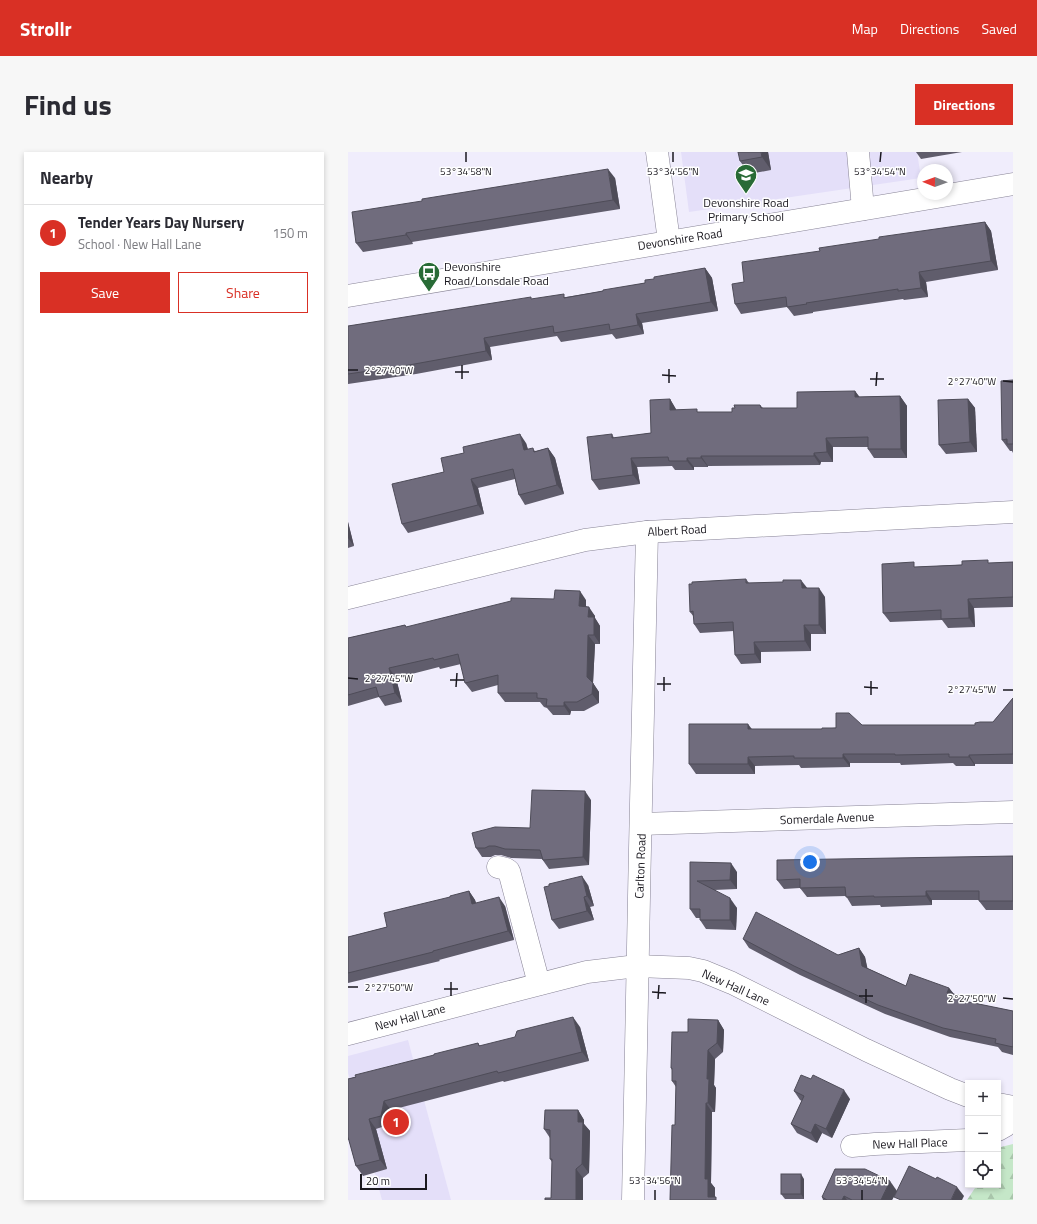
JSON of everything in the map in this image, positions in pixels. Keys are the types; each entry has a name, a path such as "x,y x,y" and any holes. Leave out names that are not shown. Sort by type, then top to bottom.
{"street":[{"path":"657,152 669,241"},
{"path":"858,152 863,209"},
{"name":"Devonshire Road","path":"348,296 1013,184"},
{"name":"Albert Road","path":"348,598 585,540 647,532 1013,512"},
{"name":"Carlton Road","path":"633,1200 647,532"},
{"name":"Somerdale Avenue","path":"641,824 1013,812"},
{"path":"498,867 509,871 539,984"},
{"name":"New Hall Lane","path":"348,1034 587,972 637,966 688,968 703,971 732,983 866,1050 950,1090 965,1095"},
{"path":"1001,1105 1013,1107"},
{"path":"1001,1128 1013,1119"},
{"name":"New Hall Place","path":"852,1146 965,1140"}],"shaded area":[{"name":"Devonshire Road Primary School","path":"681,152 917,152 919,164 917,164 917,179 689,212"},
{"path":"408,1040 451,1200 382,1200 348,1073 348,1056"}],"green space":[{"path":"1013,1144 1013,1200 967,1200 975,1188 1001,1188 1001,1147"}],"building":[{"path":"738,152 761,152 762,157 740,161"},
{"path":"608,169 613,200 406,233 406,235 356,243 352,212 422,201 422,199"},
{"path":"985,222 991,261 919,272 921,288 898,291 898,289 787,307 786,297 735,304 732,284 744,282 742,262 820,251 819,248 879,239 879,237"},
{"path":"705,268 711,302 636,314 638,325 610,330 609,324 554,333 553,326 484,338 486,351 348,374 348,326 531,297 531,299 564,294 564,298 645,283 645,280 654,279 654,277"},
{"path":"1013,380 1013,444 1007,444 1007,439 1002,440 1001,381"},
{"path":"855,391 855,397 900,396 901,449 868,449 868,437 826,438 827,452 814,453 814,456 701,456 701,458 687,458 687,461 669,461 668,457 631,458 633,475 592,480 587,437 612,434 612,438 651,433 650,400 670,399 670,410 697,409 697,412 732,412 732,408 735,408 734,405 760,405 761,408 797,408 797,392"},
{"path":"968,399 970,442 939,445 938,400"},
{"path":"520,434 524,450 533,448 534,452 548,448 557,485 519,495 513,469 471,479 478,505 402,524 392,484 444,472 441,458 464,453 463,447"},
{"path":"988,560 988,563 1013,562 1013,597 968,599 969,618 941,619 941,610 883,613 882,564 914,562 914,567 962,565 962,561"},
{"path":"746,579 746,583 801,580 802,588 819,588 819,625 804,625 805,641 754,642 755,654 735,655 733,622 694,624 693,611 690,612 689,584 692,584 692,582"},
{"path":"555,590 580,591 579,606 589,607 588,617 594,617 594,635 588,635 587,677 593,683 592,694 577,702 564,702 564,706 546,706 547,699 537,698 537,693 498,693 498,675 465,683 458,654 389,668 395,693 379,697 376,687 348,695 348,638 405,625 406,627 511,601 511,598 554,599"},
{"path":"1013,698 1013,754 949,757 949,754 843,754 843,758 794,758 794,756 748,757 748,764 689,764 689,724 748,724 748,729 822,729 836,728 836,713 849,713 862,725 975,725 975,723 980,722 993,722"},
{"path":"532,790 585,791 583,857 543,860 540,850 505,849 495,846 476,848 472,833 495,827 530,828"},
{"path":"1013,856 1013,901 979,901 979,891 926,891 926,896 846,897 845,887 800,888 800,879 777,880 777,860"},
{"path":"690,862 731,863 730,880 697,881 730,898 730,920 700,920 700,909 690,909"},
{"path":"582,876 587,896 584,897 587,911 552,920 544,887 549,886 549,884"},
{"path":"469,891 472,904 499,897 508,931 433,952 348,973 348,937 387,927 384,913"},
{"path":"756,912 838,955 859,948 862,966 906,986 910,974 949,988 947,993 964,996 964,1001 1013,1011 1013,1047 995,1043 996,1039 943,1028 878,1005 794,966 743,939"},
{"path":"573,1017 582,1052 498,1073 497,1071 384,1101 381,1116 369,1119 380,1160 356,1166 348,1137 348,1079 356,1077 355,1075 434,1054 478,1043 479,1046 515,1037 517,1031"},
{"path":"688,1019 718,1020 717,1043 708,1050 707,1079 709,1079 708,1103 706,1103 705,1179 708,1179 708,1197 716,1197 716,1200 670,1200 672,1125 675,1125 676,1081 672,1081 672,1032 688,1032"},
{"path":"801,1075 811,1079 813,1075 844,1090 826,1129 815,1124 811,1133 791,1124 804,1096 794,1091"},
{"path":"545,1110 578,1110 578,1122 583,1122 582,1164 576,1169 576,1200 545,1200 545,1198 551,1198 552,1159 550,1159 550,1130 544,1129"},
{"path":"909,1166 957,1187 951,1200 901,1200 894,1197"},
{"path":"835,1169 865,1169 890,1181 881,1200 852,1200 844,1196 842,1200 827,1200 822,1197"},
{"path":"781,1174 801,1174 801,1194 781,1194"}],"place":[{"name":"Devonshire Road Primary School","path":"746,194"},
{"name":"Devonshire Road/Lonsdale Road","path":"429,292"},
{"name":"Tender Years Day Nursery","path":"396,1122"}]}
